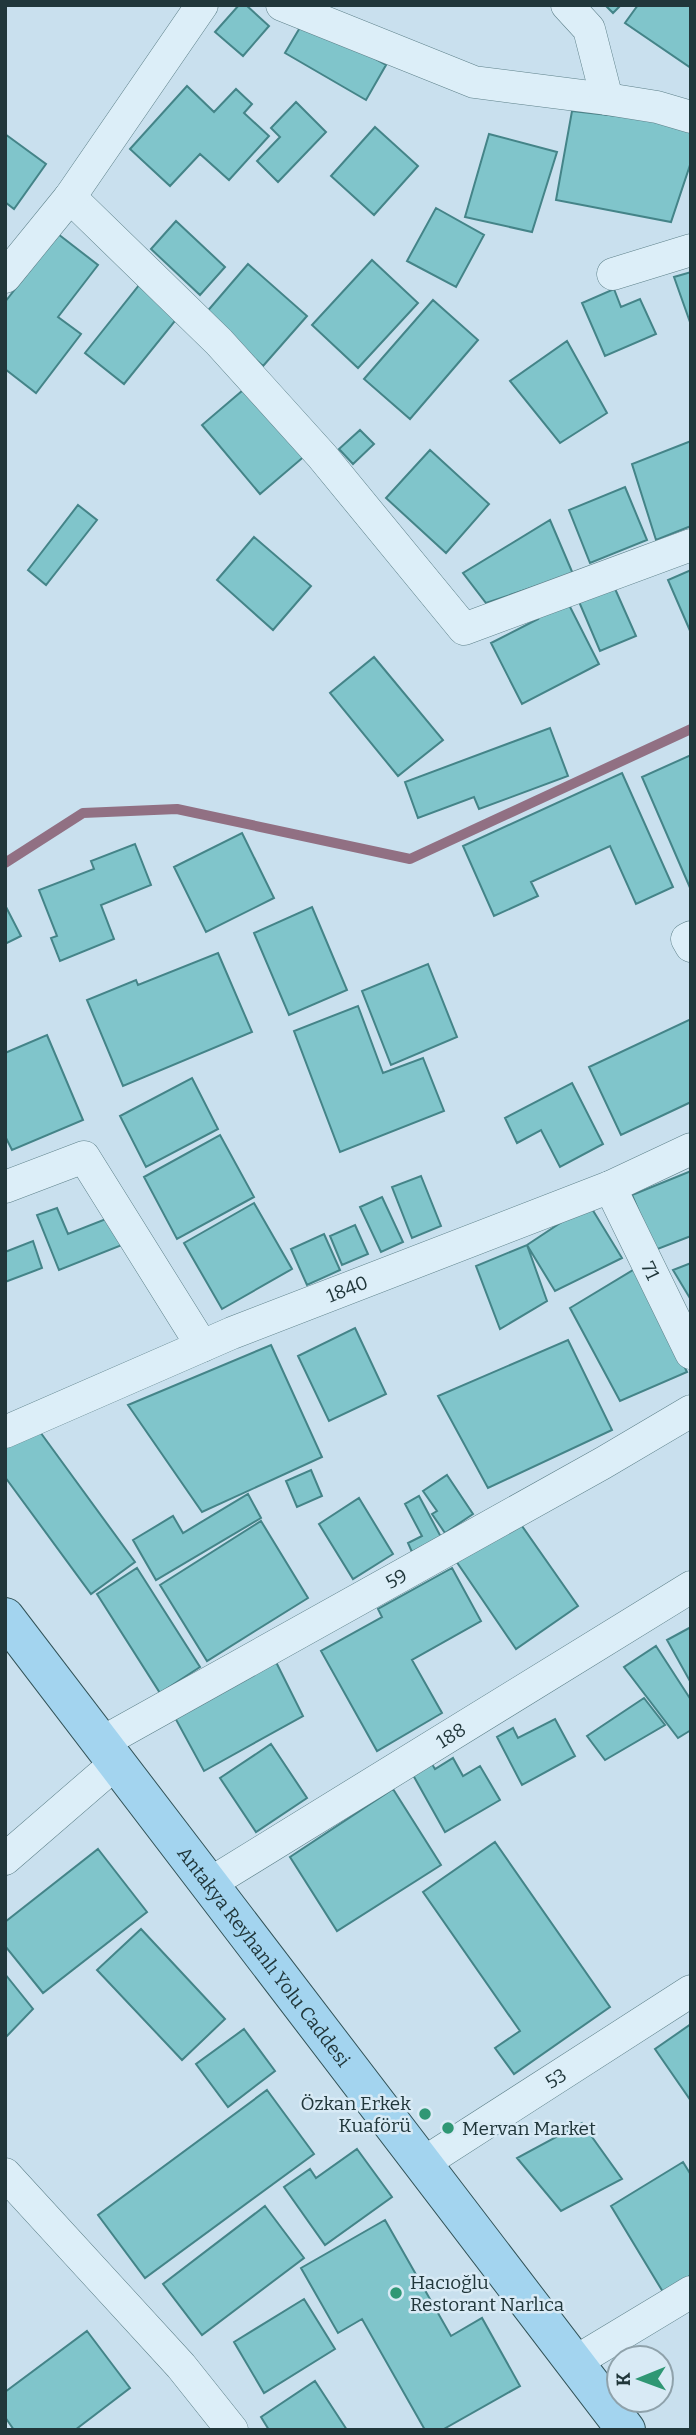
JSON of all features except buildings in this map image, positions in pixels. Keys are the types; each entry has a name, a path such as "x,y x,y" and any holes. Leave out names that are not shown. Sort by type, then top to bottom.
{"main road":[{"name":"Antakya Reyhanlı Yolu Caddesi","path":"5,1617 626,2430"}],"street":[{"path":"5,277 69,197 202,5"},
{"path":"282,5 474,82 657,107 691,117"},
{"path":"567,5 589,29 607,99"},
{"path":"69,197 219,342 322,456 464,629 691,545"},
{"path":"613,274 691,250"},
{"name":"1840","path":"5,1432 202,1346 610,1187 691,1149"},
{"path":"5,1187 85,1157 202,1346"},
{"name":"71","path":"610,1187 691,1353"},
{"name":"59","path":"5,1858 109,1753 691,1411"},
{"name":"188","path":"209,1884 691,1587"},
{"name":"53","path":"422,2164 691,1991"},
{"path":"5,2174 181,2366 232,2430"},
{"path":"575,2362 691,2291"}],"waterway":[{"path":"5,863 83,813 177,809 410,859 691,729"}],"place":[{"name":"Özkan Erkek Kuaförü","path":"425,2114"},
{"name":"Mervan Market","path":"448,2128"},
{"name":"Hacıoğlu Restorant Narlıca","path":"396,2293"}]}
